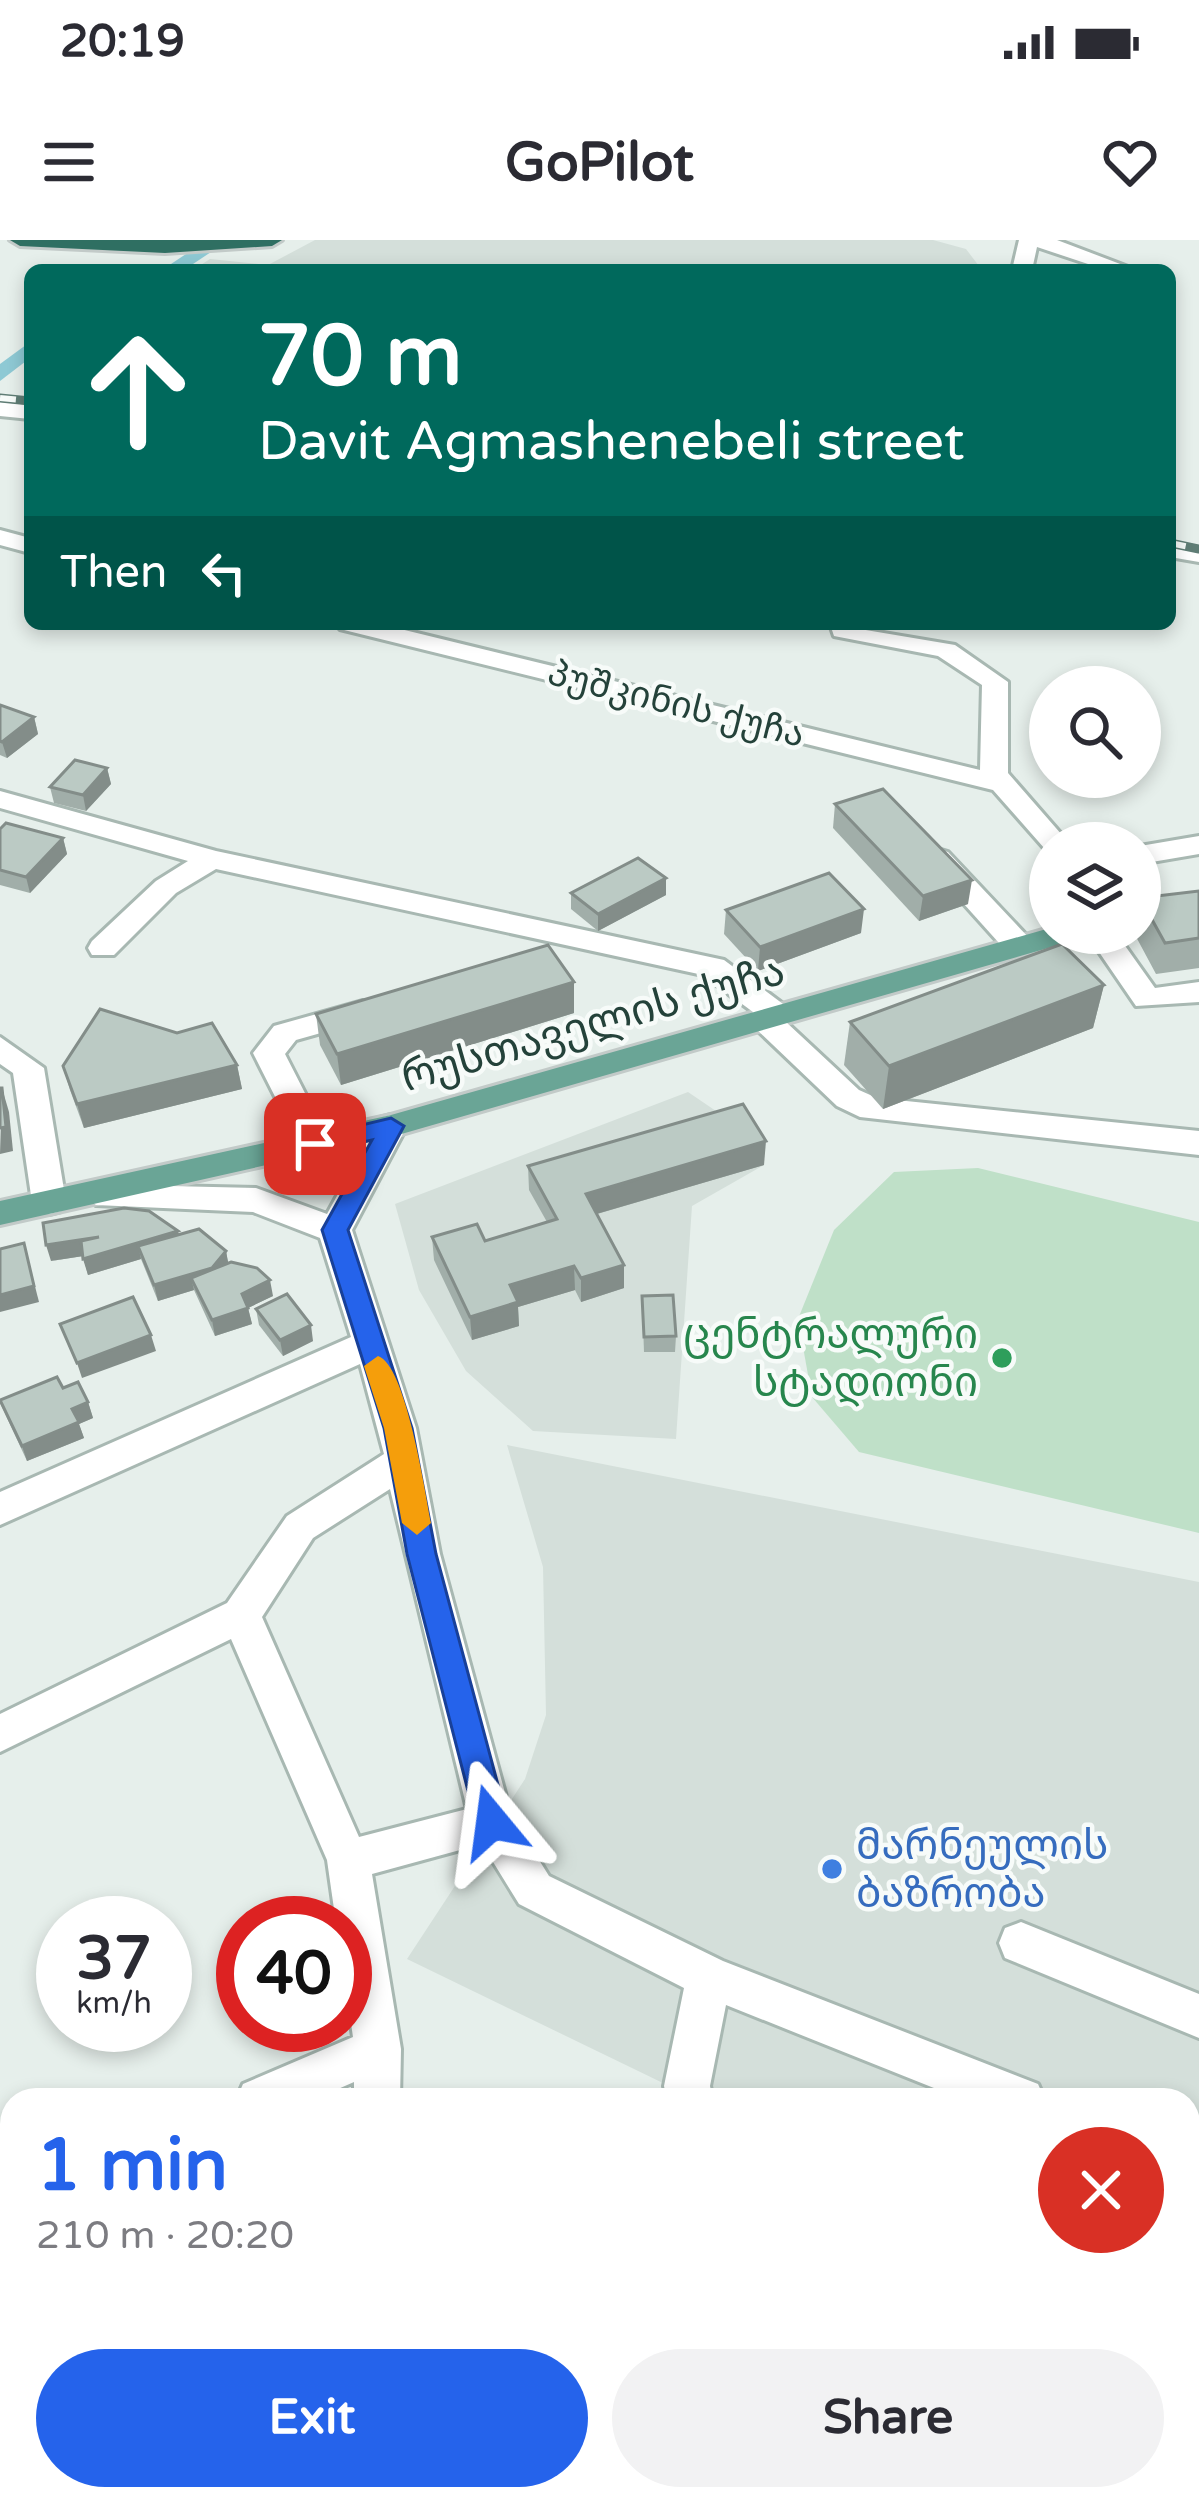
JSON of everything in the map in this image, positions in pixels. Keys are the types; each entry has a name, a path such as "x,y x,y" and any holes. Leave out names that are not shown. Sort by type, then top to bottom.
{"highway":[{"path":"20,240 165,247 240,246 272,240"}],"main road":[{"name":"რუსთაველის ქუჩა","path":"0,1213 391,1126 1029,943"}],"street":[{"path":"1033,240 1107,264"},
{"path":"843,630 946,650 995,682 994,774 1036,822"},
{"name":"პუშკინის ქუჩა","path":"409,631 1002,784"},
{"path":"3,803 212,859 713,967 770,1016 848,1098 871,1108 1199,1143"},
{"path":"914,831 1019,946"},
{"path":"1161,851 1199,845"},
{"path":"103,948 166,887 212,859"},
{"path":"1117,954 1148,999 1199,992"},
{"path":"315,1144 268,1053 285,1034 372,1008"},
{"path":"0,1048 28,1067 50,1202"},
{"path":"391,1126 335,1230 405,1460 449,1668 492,1822 534,1890 709,1977 991,2088"},
{"path":"96,1193 256,1200 335,1230"},
{"path":"0,1509 370,1343"},
{"path":"0,1734 241,1615 300,1527 405,1460"},
{"path":"241,1615 348,1861 378,2049 377,2088"},
{"path":"348,1861 492,1822"},
{"path":"1021,1943 1199,2016"},
{"path":"687,2088 709,1977"},
{"path":"287,2088 378,2049"}],"shaded area":[{"path":"315,240 933,240 966,249 977,264 270,264"},
{"path":"210,259 258,264 202,264"},
{"path":"688,1092 741,1128 764,1165 692,1206 676,1439 533,1431 466,1371 419,1290 395,1204"},
{"name":"მარნეულის ბაზრობა","path":"507,1445 1199,1582 1199,2088 673,2088 407,1959 525,1779 546,1715 543,1567"}],"green space":[{"name":"ცენტრალური სტადიონი","path":"978,1168 1199,1222 1199,1533 859,1452 812,1397 798,1319 834,1230 894,1172"}],"building":[{"path":"0,705 34,717 2,742 0,741"},
{"path":"75,760 107,768 83,795 50,787"},
{"path":"883,789 972,880 923,896 835,804"},
{"path":"6,823 63,838 26,877 0,870 0,829"},
{"path":"638,858 666,878 598,914 571,893"},
{"path":"829,873 864,909 760,947 726,910"},
{"path":"1199,891 1199,938 1165,943 1161,896"},
{"path":"548,945 574,982 337,1054 316,1014"},
{"path":"1035,954 1072,954 1104,985 889,1066 850,1022"},
{"path":"100,1009 177,1033 212,1023 237,1065 77,1104 63,1066"},
{"path":"0,1088 6,1127 0,1128"},
{"path":"743,1104 766,1141 586,1194 624,1265 581,1278 574,1266 510,1285 518,1302 470,1317 432,1237 477,1224 485,1241 557,1219 528,1166"},
{"path":"124,1208 149,1211 178,1231 83,1259 81,1241 99,1237 46,1245 43,1223"},
{"path":"199,1229 226,1251 212,1268 154,1285 138,1246"},
{"path":"24,1243 34,1286 0,1295 0,1249"},
{"path":"231,1262 257,1268 270,1280 242,1294 248,1308 212,1320 191,1278"},
{"path":"287,1294 311,1325 280,1340 256,1309"},
{"path":"673,1295 676,1336 644,1337 642,1296"},
{"path":"133,1297 151,1335 77,1363 60,1324"},
{"path":"57,1377 63,1388 78,1382 88,1402 72,1409 79,1422 22,1446 0,1400"}],"waterway":[{"path":"181,264 220,240"},
{"path":"0,375 24,353"}],"railway":[{"path":"0,398 24,400"},
{"path":"1176,544 1199,549"}],"slow traffic":[{"path":"378,1366 398,1428 417,1523"}],"place":[{"name":"ცენტრალური სტადიონი","path":"1002,1358"},
{"name":"მარნეულის ბაზრობა","path":"832,1869"}],"route":[{"path":"315,1144 391,1126 335,1230 398,1428 421,1554 492,1822"}]}
